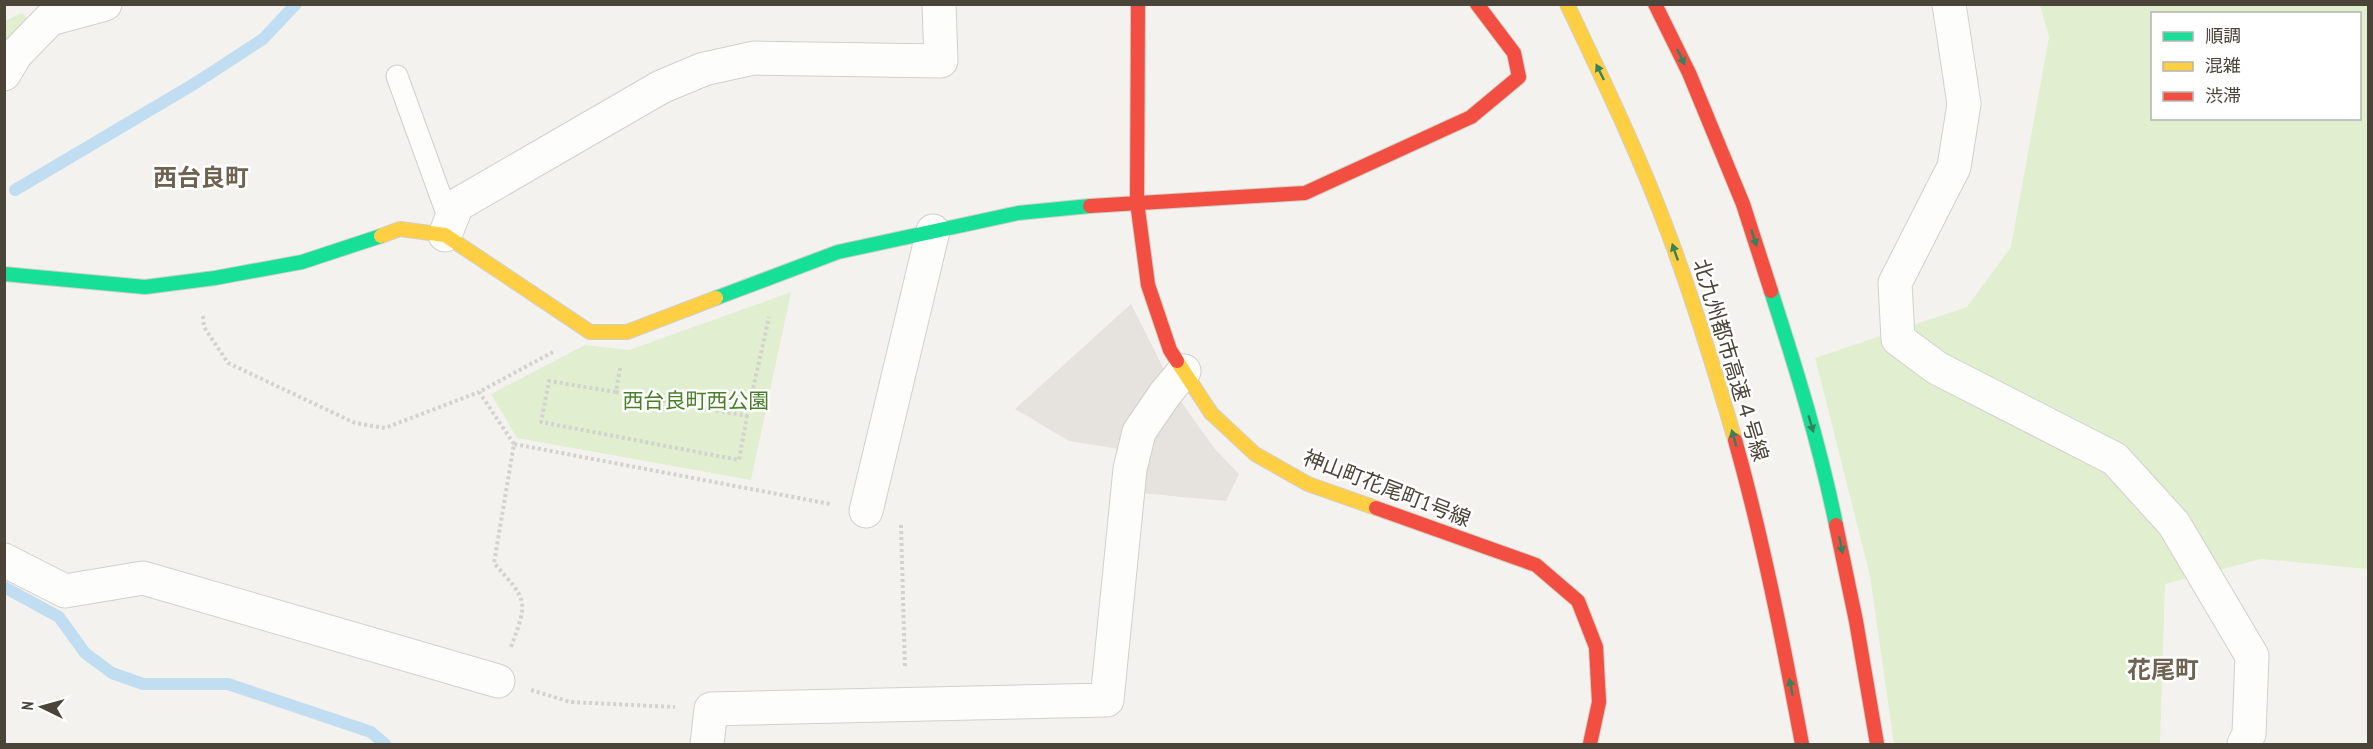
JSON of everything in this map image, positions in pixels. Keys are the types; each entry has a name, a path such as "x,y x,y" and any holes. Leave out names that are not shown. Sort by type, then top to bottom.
{"main road":[{"name":"神山町花尾町1号線","path":"1138,4 1137,202 1148,285 1170,350 1211,413 1255,454 1308,484 1536,565 1578,601 1596,647 1599,702 1590,744"},
{"path":"4,274 145,287 302,261 400,229 448,229 590,332 627,332 838,252 1018,213 1137,202 1305,192 1471,117 1519,77 1514,53 1477,4"},
{"name":"北九州都市高速４号線","path":"1567,4 1619,112 1669,234 1711,358 1750,494 1780,628 1802,744"},
{"path":"1655,4 1689,73 1743,204 1790,349 1829,488 1856,621 1877,744"}],"street":[{"path":"4,74 44,11 105,4"},
{"path":"448,229 457,205 661,87 704,69 754,58 941,61 939,4"},
{"path":"1949,4 1964,104 1954,167 1895,283 1898,339 1937,368 2115,459 2174,524 2252,656 2249,734 2244,744"},
{"path":"866,511 933,231"},
{"path":"707,744 711,709 1107,700 1130,470 1139,432 1184,371"},
{"path":"4,560 65,591 143,578 498,681"}],"lane":[{"path":"398,76 448,229"}],"path":[{"path":"202,279 204,327 228,363 355,423 385,428 479,392 590,332"},
{"path":"747,416 549,381 541,422 739,460 769,317 758,321"},
{"path":"616,392 627,332"},
{"path":"479,392 514,444 494,564 521,594 523,616 498,681 570,702 711,709"},
{"path":"514,444 901,519 906,705"}],"green space":[{"path":"2040,5 2368,5 2368,569 2261,559 2165,584 2160,744 1894,744 1870,576 1815,358 1967,307 2011,247 2049,37"},
{"path":"22,13 32,23 5,50 5,21"},
{"name":"西台良町西公園","path":"791,292 751,480 517,438 491,394 585,345 629,350"}],"shaded area":[{"path":"1131,304 1178,397 1214,448 1239,474 1226,501 1139,493 1144,453 1069,441 1015,409"}],"waterway":[{"path":"15,190 194,84 263,39 296,4"},
{"path":"4,587 59,617 85,653 112,673 143,684 228,684 371,732 385,744"}],"traffic: fast":[{"path":"716,298 838,252 1018,213 1090,206"},
{"path":"4,274 145,287 215,278 302,262 381,236"},
{"path":"1771,291 1807,407 1836,525"}],"traffic: slow":[{"path":"1567,4 1621,118 1658,206 1696,311 1735,440"},
{"path":"381,236 400,229 445,235 590,332 627,332 716,298"},
{"path":"1177,361 1211,413 1255,454 1308,484 1376,508"}],"traffic: jam":[{"path":"1138,4 1137,202 1148,285 1170,350 1177,361"},
{"path":"1090,206 1305,193 1471,117 1519,77 1514,53 1477,4"},
{"path":"1655,4 1689,73 1743,204 1771,291"},
{"path":"1735,440 1772,591 1802,744"},
{"path":"1376,508 1536,565 1578,601 1596,647 1599,702 1590,744"},
{"path":"1836,525 1856,621 1877,744"}],"district":[{"name":"西台良町","path":"201,177"},
{"name":"花尾町","path":"2163,669"}]}
